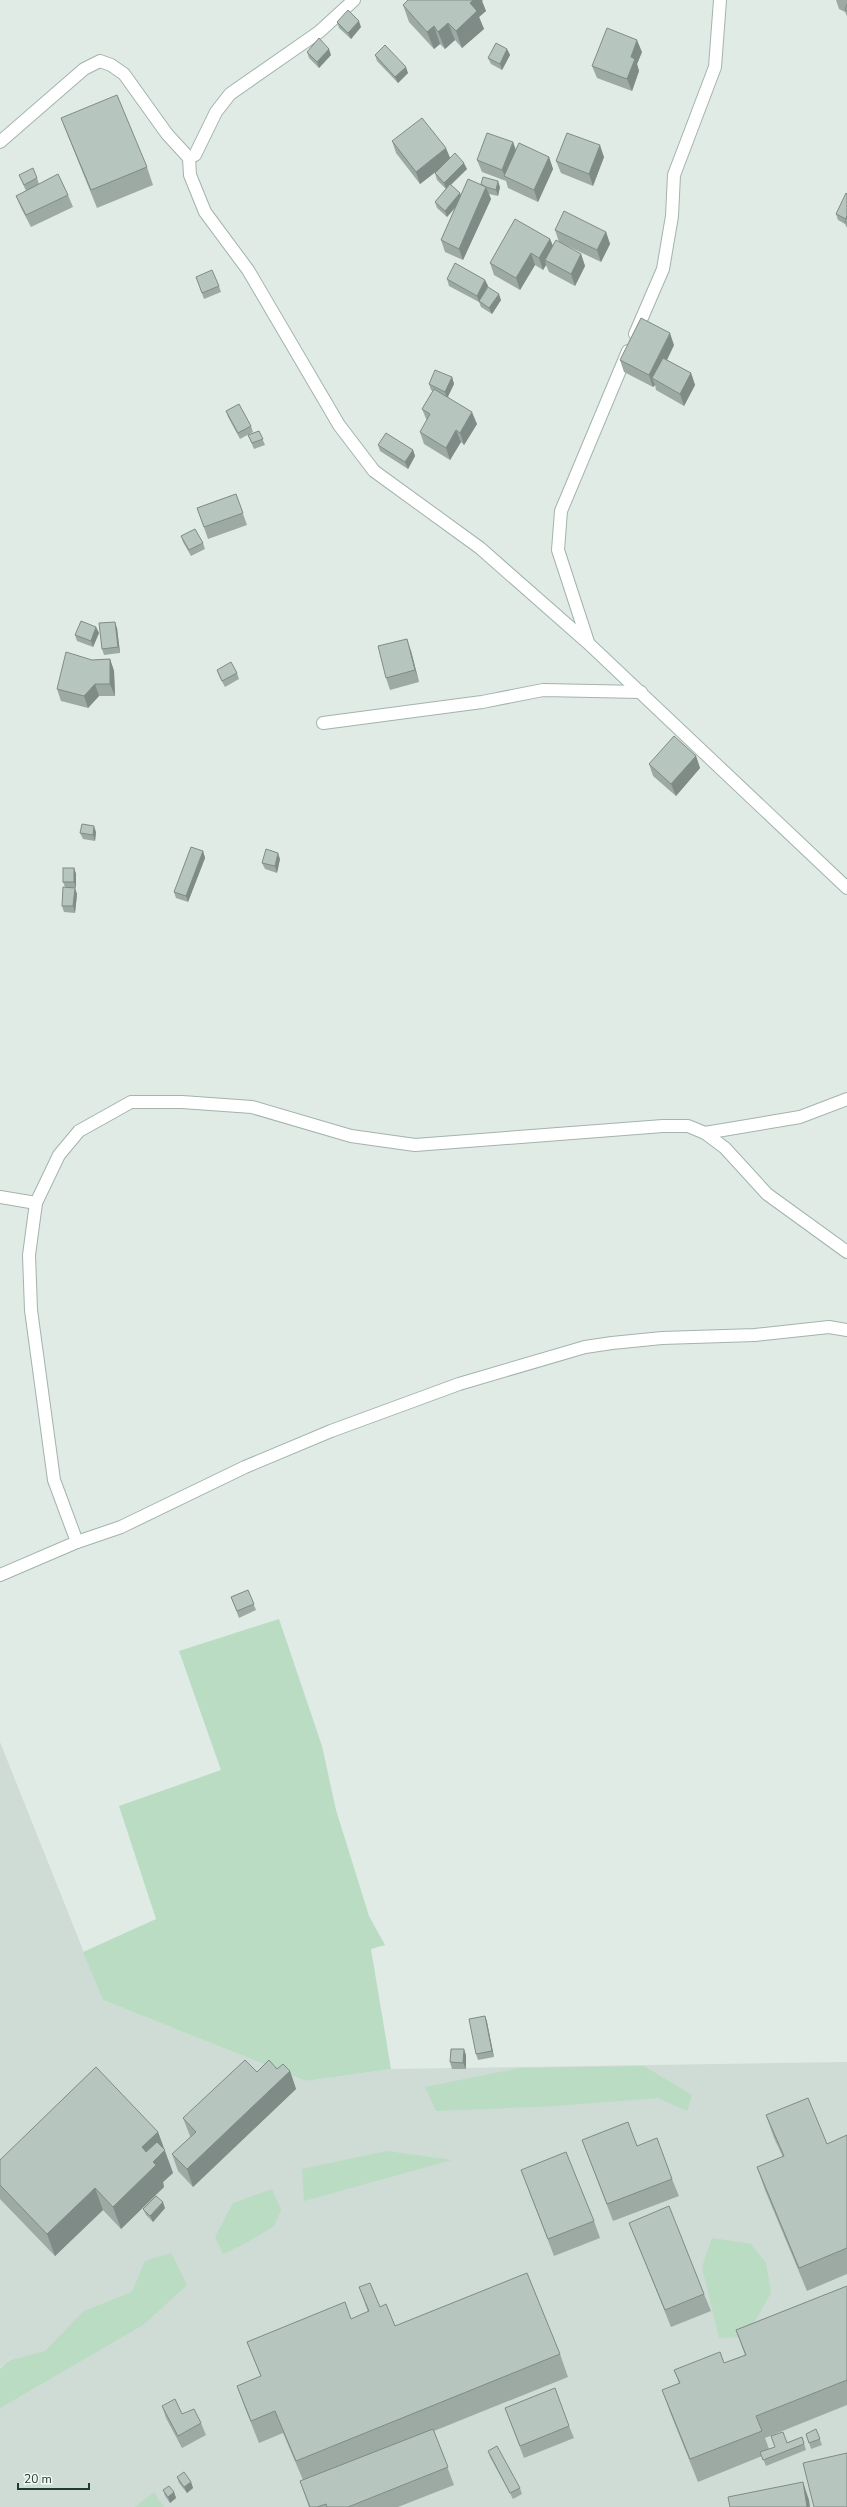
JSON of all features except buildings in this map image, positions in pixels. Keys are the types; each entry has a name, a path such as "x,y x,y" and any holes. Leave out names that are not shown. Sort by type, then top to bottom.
{"street":[{"path":"188,158 195,155 216,112 230,94 319,32 354,0"},
{"path":"588,643 558,550 561,511 663,269 672,216 674,175 715,67 720,0"},
{"path":"0,142 84,69 100,62 111,65 124,74 167,134 188,158 190,175 205,212 248,270 339,425 374,472 480,548 641,692 847,888"},
{"path":"323,723 482,702 543,690 641,692"},
{"path":"705,1133 800,1117 847,1098"},
{"path":"77,1542 54,1480 31,1310 29,1255 36,1203 58,1155 79,1131 131,1102 182,1102 252,1107 351,1136 415,1145 663,1126 688,1126 705,1133 725,1148 767,1194 847,1252"},
{"path":"0,1197 36,1203"},
{"path":"0,1575 77,1542 121,1527 245,1467 331,1431 459,1384 585,1347 662,1338 755,1335 829,1327 847,1330"}],"shaded area":[{"path":"0,1742 103,2000 306,2081 391,2069 847,2062 847,2507 0,2507 0,2369 19,2350 0,2368"}],"green space":[{"path":"279,1619 322,1746 336,1810 369,1916 385,1945 371,1949 391,2069 306,2081 103,2000 83,1952 156,1919 119,1806 221,1770 179,1651"},
{"path":"644,2066 692,2095 687,2111 658,2098 556,2106 436,2111 425,2087 520,2068"},
{"path":"387,2151 452,2160 304,2201 302,2169"},
{"path":"272,2189 281,2210 274,2226 248,2242 223,2254 215,2237 233,2203"},
{"path":"712,2238 751,2244 766,2263 771,2293 746,2337 719,2338 702,2267"},
{"path":"171,2253 187,2285 143,2325 0,2408 0,2369 8,2361 45,2351 84,2311 132,2292 145,2261"},
{"path":"154,2492 164,2507 135,2507"}]}
